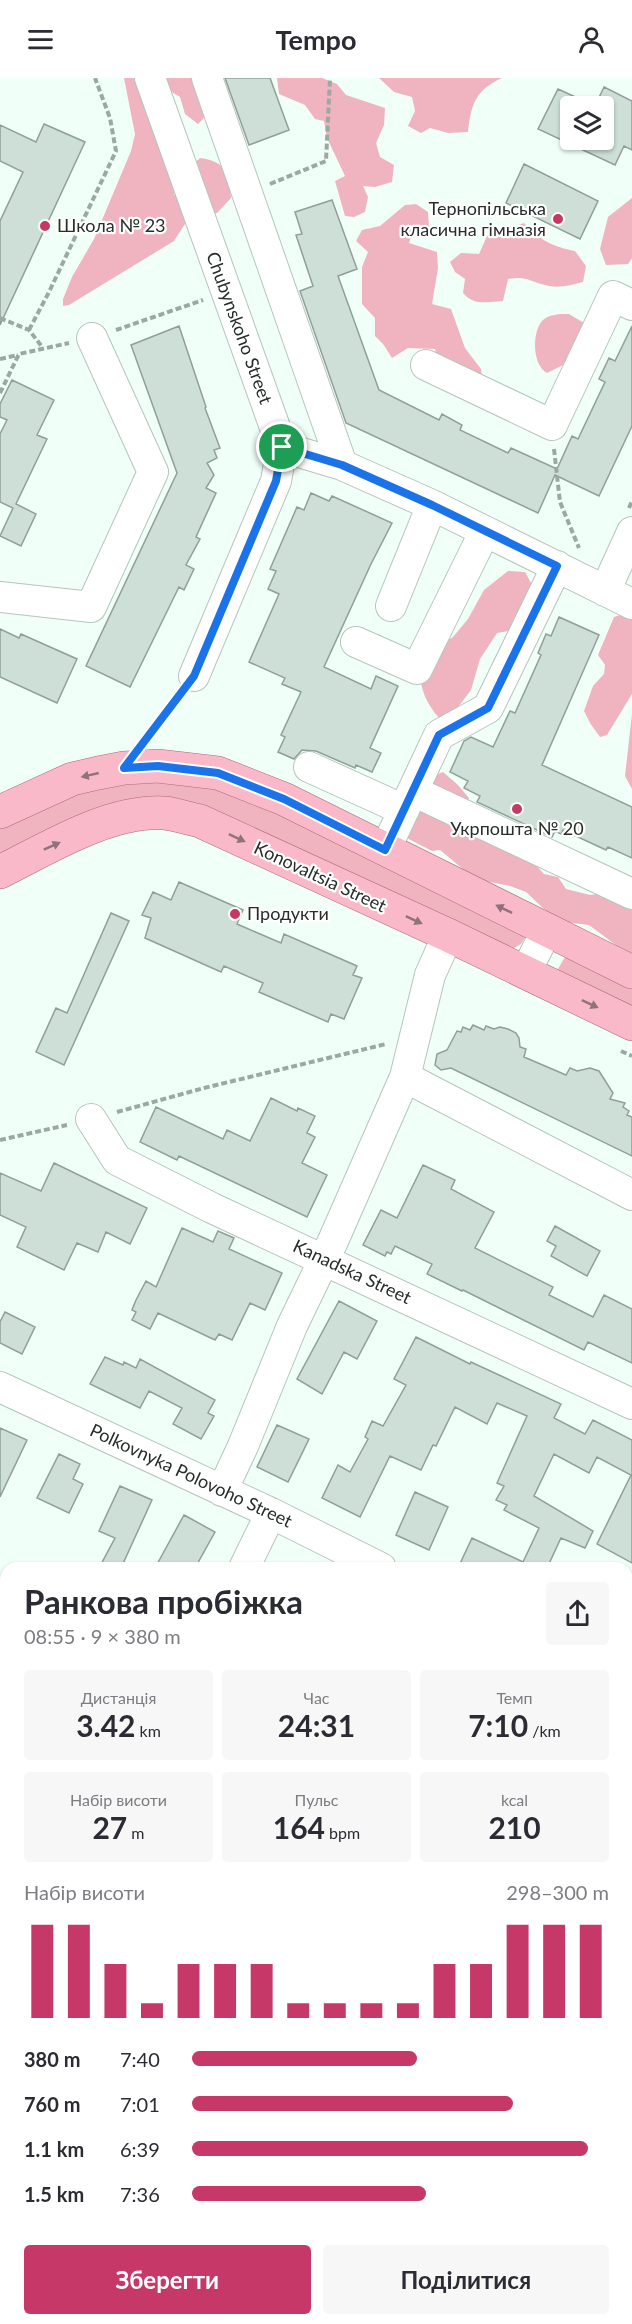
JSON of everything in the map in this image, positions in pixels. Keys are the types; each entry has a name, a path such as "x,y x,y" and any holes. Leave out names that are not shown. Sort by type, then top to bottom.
{"main road":[{"path":"0,812 72,779 124,768 168,767 218,773 284,799 632,972"},
{"name":"Konovaltsia Street","path":"0,872 44,849 107,822 140,814 166,813 200,821 448,935 525,973 622,1035"}],"street":[{"name":"Chubynskoho Street","path":"150,78 282,447"},
{"path":"207,78 342,465"},
{"path":"426,365 552,425 613,296 632,305"},
{"path":"0,597 91,607 153,472 92,338"},
{"path":"194,676 276,481 282,447 342,465 432,505 632,604"},
{"path":"391,606 432,505"},
{"path":"356,642 417,669 485,531"},
{"path":"599,588 632,531"},
{"path":"385,850 439,735 488,708 557,566"},
{"path":"309,767 408,801 632,894"},
{"path":"525,973 547,930"},
{"path":"222,1491 292,1326 325,1259 405,1077 430,975 448,935"},
{"path":"405,1077 632,1196"},
{"name":"Kanadska Street","path":"91,1119 117,1160 212,1208 632,1404"},
{"name":"Polkovnyka Polovoho Street","path":"0,1387 271,1513 369,1562"},
{"path":"247,1562 271,1513"}],"path":[{"path":"29,330 50,292 116,151 110,118 95,78"},
{"path":"247,193 326,161 330,78"},
{"path":"0,318 29,330 43,348"},
{"path":"0,359 19,354"},
{"path":"552,425 560,502 599,588"},
{"path":"124,768 194,676"},
{"path":"622,1035 632,1056"},
{"path":"0,1140 386,1044 414,1041"}],"shaded area":[{"path":"124,78 156,78 176,175 174,194 189,210 185,224 174,241 69,305 63,306 63,299 72,277 94,239 131,151 135,134"},
{"path":"164,78 202,78 211,102 198,124 185,114 180,97 165,88"},
{"path":"277,78 322,78 337,84 346,95 385,108 384,125 376,143 380,157 394,165 392,182 375,187 363,186 368,197 365,212 354,217 345,216 335,181 345,176 327,138 324,121 315,119 305,105 279,94"},
{"path":"379,78 502,78 486,88 476,99 468,132 448,133 430,128 421,133 408,126 415,111 412,97 394,92"},
{"path":"200,158 216,162 227,175 231,198 217,213 201,214 187,170"},
{"path":"632,198 632,258 628,264 606,265 600,249 608,217"},
{"path":"416,204 428,212 429,227 412,234 409,243 437,252 438,268 432,304 451,309 465,348 481,369 483,383 440,366 435,349 408,348 392,358 375,336 375,318 362,304 362,267 368,252 356,241 362,230 380,226 405,205"},
{"path":"524,223 547,242 575,251 586,266 583,282 555,287 515,278 508,279 503,301 476,302 467,297 463,293 465,279 455,272 450,262 461,253 479,254 487,236"},
{"path":"569,314 584,323 567,363 547,373 538,363 536,356 536,333 542,321 547,317"},
{"path":"508,571 525,572 535,590 514,630 497,633 480,659 471,690 449,719 439,718 425,696 419,670 435,648 453,637 468,619 484,590"},
{"path":"632,611 632,694 607,735 600,737 584,711 593,686 604,674 605,665 598,655 614,617"},
{"path":"632,714 632,789 625,776"},
{"path":"443,772 469,798 463,813 534,863 544,874 558,877 566,889 590,895 605,893 632,902 632,957 589,925 564,922 544,909 526,892 510,886 475,879 440,850 432,851 401,835 428,778"},
{"path":"111,779 213,782 526,936 521,944 509,951 202,808 0,860 0,824"},
{"path":"565,957 632,982 632,1010 555,974"}],"building":[{"path":"225,78 270,78 289,130 249,145"},
{"path":"604,87 632,101 632,150 624,146 615,165 583,150 614,150 614,96 600,96"},
{"path":"558,89 573,96 560,96 560,139 538,129"},
{"path":"44,124 85,142 0,325 0,221 23,172 0,161 0,125 36,142"},
{"path":"524,164 598,201 580,239 506,203"},
{"path":"332,200 357,269 338,276 379,390 439,420 442,414 462,425 460,430 508,453 511,448 557,469 572,436 578,439 605,382 599,379 609,358 615,361 632,326 632,426 599,496 555,475 538,513 346,423 300,291 313,286 296,235 302,234 295,212"},
{"path":"179,326 220,448 214,450 217,458 207,463 214,475 206,488 216,493 196,537 200,539 186,565 194,569 184,590 179,587 130,687 86,666 177,473 131,345"},
{"path":"12,380 54,400 37,435 47,439 16,504 36,514 21,546 0,536 13,508 0,502 0,434 7,420 0,417 0,404"},
{"path":"311,493 329,501 332,496 392,523 324,667 371,689 376,676 398,686 370,748 381,753 372,772 356,765 355,768 316,751 302,750 294,759 278,752 285,737 281,735 301,692 282,684 285,678 249,662 279,594 268,589 276,571 270,569 297,507 304,510"},
{"path":"559,617 599,635 542,765 632,807 632,858 608,847 606,850 563,830 561,834 555,831 552,837 477,802 480,796 464,788 468,781 450,772 464,741 471,737 493,747 510,711 515,713 541,655 538,653 546,634 551,636"},
{"path":"0,629 19,638 21,634 77,659 57,703 0,677"},
{"path":"179,882 243,910 237,924 281,943 284,934 357,966 353,975 362,978 344,1019 331,1014 328,1022 259,992 263,983 224,966 221,972 145,938 151,918 142,915 153,892 171,900"},
{"path":"111,913 129,921 64,1065 36,1052 56,1008 67,1013"},
{"path":"473,1025 484,1030 486,1026 494,1029 500,1027 516,1033 520,1047 526,1049 524,1057 566,1075 570,1068 577,1071 590,1068 599,1071 613,1093 610,1099 625,1103 623,1107 629,1111 627,1115 632,1117 632,1156 451,1068 441,1070 435,1065 437,1054 447,1050 457,1031 461,1032 463,1027 470,1030"},
{"path":"271,1098 297,1111 298,1108 315,1116 307,1133 315,1137 302,1163 327,1175 307,1217 179,1156 177,1160 140,1142 156,1107 223,1139 227,1130 250,1141"},
{"path":"54,1163 147,1208 130,1244 106,1232 98,1252 77,1243 64,1270 17,1247 26,1227 0,1215 0,1173 41,1191"},
{"path":"423,1165 455,1180 451,1189 494,1212 475,1248 553,1287 549,1295 593,1317 604,1295 632,1309 632,1363 588,1342 584,1350 427,1274 432,1264 395,1246 391,1254 387,1252 385,1256 363,1245 381,1210 397,1218"},
{"path":"555,1226 600,1251 587,1276 551,1256 556,1246 547,1241"},
{"path":"182,1228 213,1242 218,1231 234,1238 229,1249 282,1273 265,1310 250,1303 232,1340 219,1334 215,1340 158,1313 150,1329 132,1320 136,1312 132,1310 146,1281 156,1287"},
{"path":"339,1301 377,1321 357,1359 344,1352 322,1394 297,1379"},
{"path":"5,1312 35,1327 22,1354 0,1343 0,1322"},
{"path":"416,1337 470,1364 471,1362 561,1404 554,1418 585,1434 593,1420 632,1440 632,1562 597,1544 631,1475 597,1457 589,1473 554,1454 534,1496 593,1531 585,1548 561,1538 550,1562 523,1562 539,1528 504,1510 507,1505 496,1500 504,1486 497,1483 527,1416 497,1403 487,1424 455,1407 436,1446 433,1445 421,1470 390,1456 360,1517 322,1498 338,1465 350,1472 368,1439 365,1437 372,1421 383,1426 406,1385 394,1379"},
{"path":"105,1357 136,1368 140,1359 215,1400 208,1413 214,1416 201,1439 173,1424 182,1408 149,1391 140,1408 90,1384"},
{"path":"277,1425 309,1439 288,1482 257,1467"},
{"path":"0,1428 27,1440 0,1497"},
{"path":"59,1454 80,1464 73,1479 83,1484 69,1513 37,1498"},
{"path":"120,1486 152,1500 124,1562 102,1562 115,1538 99,1531"},
{"path":"415,1492 448,1507 429,1550 396,1535"},
{"path":"184,1515 215,1532 198,1562 158,1562"},
{"path":"472,1538 523,1562 461,1562"}],"place":[{"name":"Тернопільська класична гімназія","path":"558,219"},
{"name":"Школа № 23","path":"45,226"},
{"name":"Укрпошта № 20","path":"517,809"},
{"name":"Продукти","path":"235,914"}],"route":[{"path":"282,447 342,465 432,505 557,566 488,708 439,735 385,850 284,799 218,773 158,766 124,768 194,676 276,481 282,447"}]}
